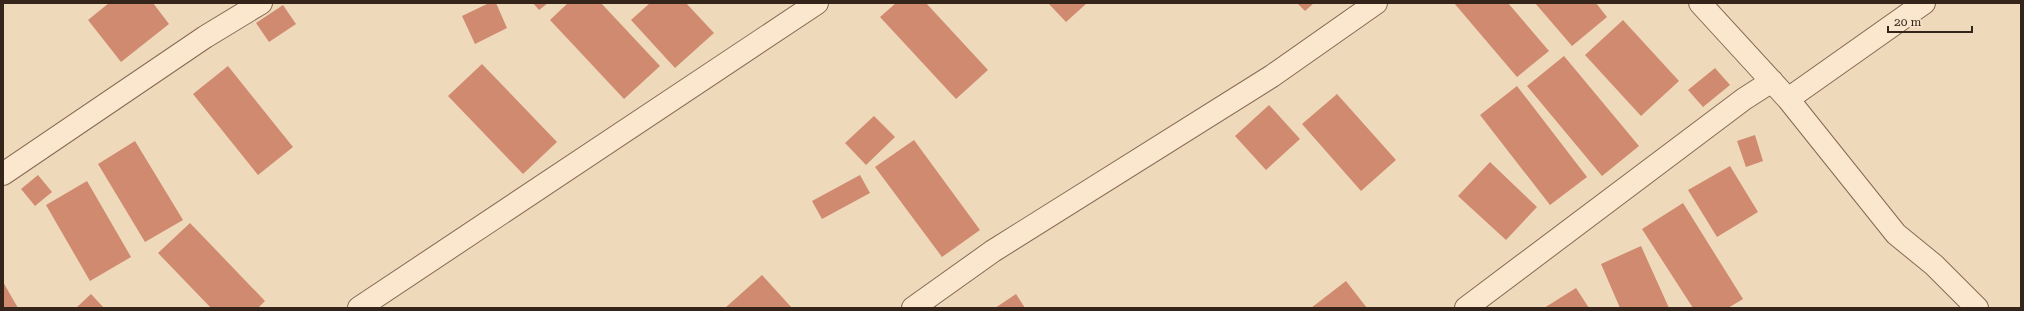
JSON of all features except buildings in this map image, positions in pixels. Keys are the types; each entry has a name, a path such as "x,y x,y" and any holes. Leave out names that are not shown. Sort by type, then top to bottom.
{"street":[{"path":"3,174 206,37 261,3"},
{"path":"359,308 817,3"},
{"path":"913,308 993,252 1272,76 1376,3"},
{"path":"1700,3 1788,98 1896,234 1934,265 1978,308"},
{"path":"1788,98 1924,3"},
{"path":"1466,308 1744,98 1772,81"}]}
